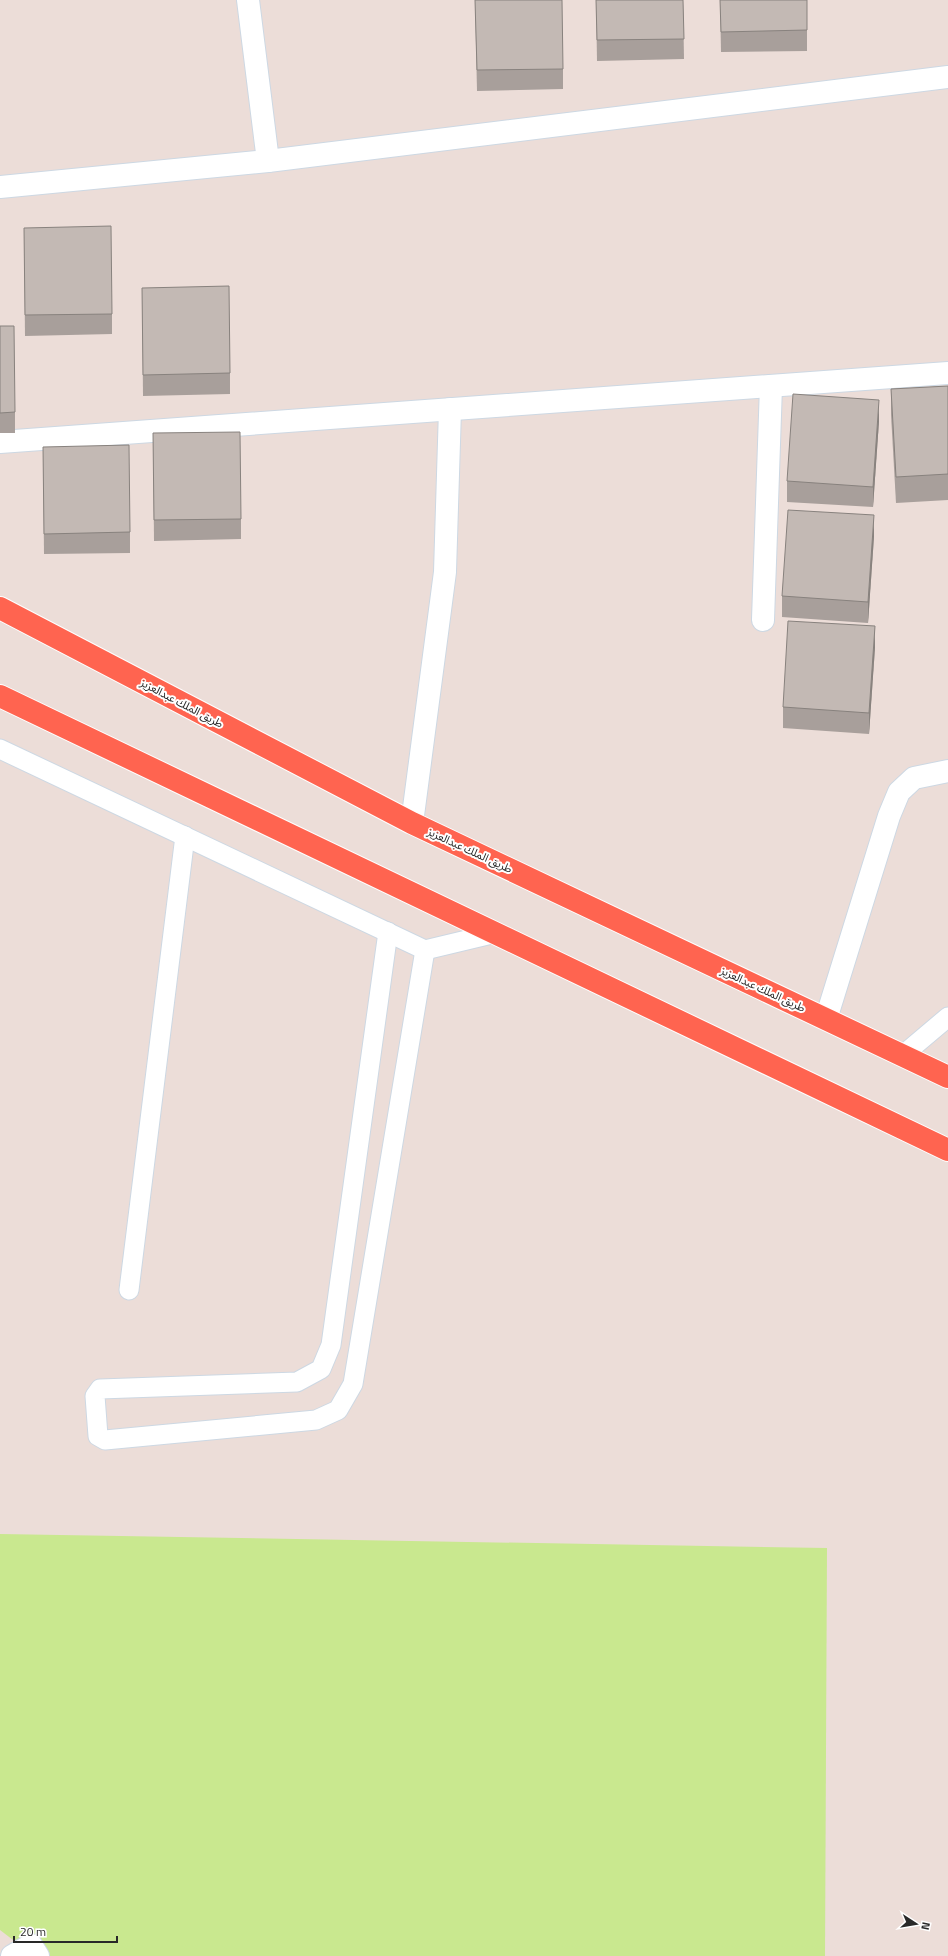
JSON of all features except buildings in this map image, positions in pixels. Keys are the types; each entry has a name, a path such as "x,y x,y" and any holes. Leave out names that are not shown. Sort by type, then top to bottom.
{"highway":[{"name":"طريق الملك عبدالعزيز","path":"0,608 412,823 948,1077"},
{"path":"0,696 948,1150"}],"street":[{"path":"248,0 268,161"},
{"path":"0,187 268,161 948,77"},
{"path":"0,442 948,373"},
{"path":"763,620 770,386"},
{"path":"412,823 446,572 450,409"},
{"path":"826,1019 889,816 899,792 914,778 948,770"},
{"path":"12,1956 31,1945 38,1956"}],"lane":[{"path":"0,749 425,950 496,933"},
{"path":"129,1290 185,836"},
{"path":"388,932 331,1345 322,1369 297,1382 100,1389 96,1396 98,1436 105,1440 316,1420 338,1410 353,1384 425,950"},
{"path":"903,1055 948,1017"}],"green space":[{"path":"0,1534 827,1548 825,1956 34,1956 0,1930"}]}
